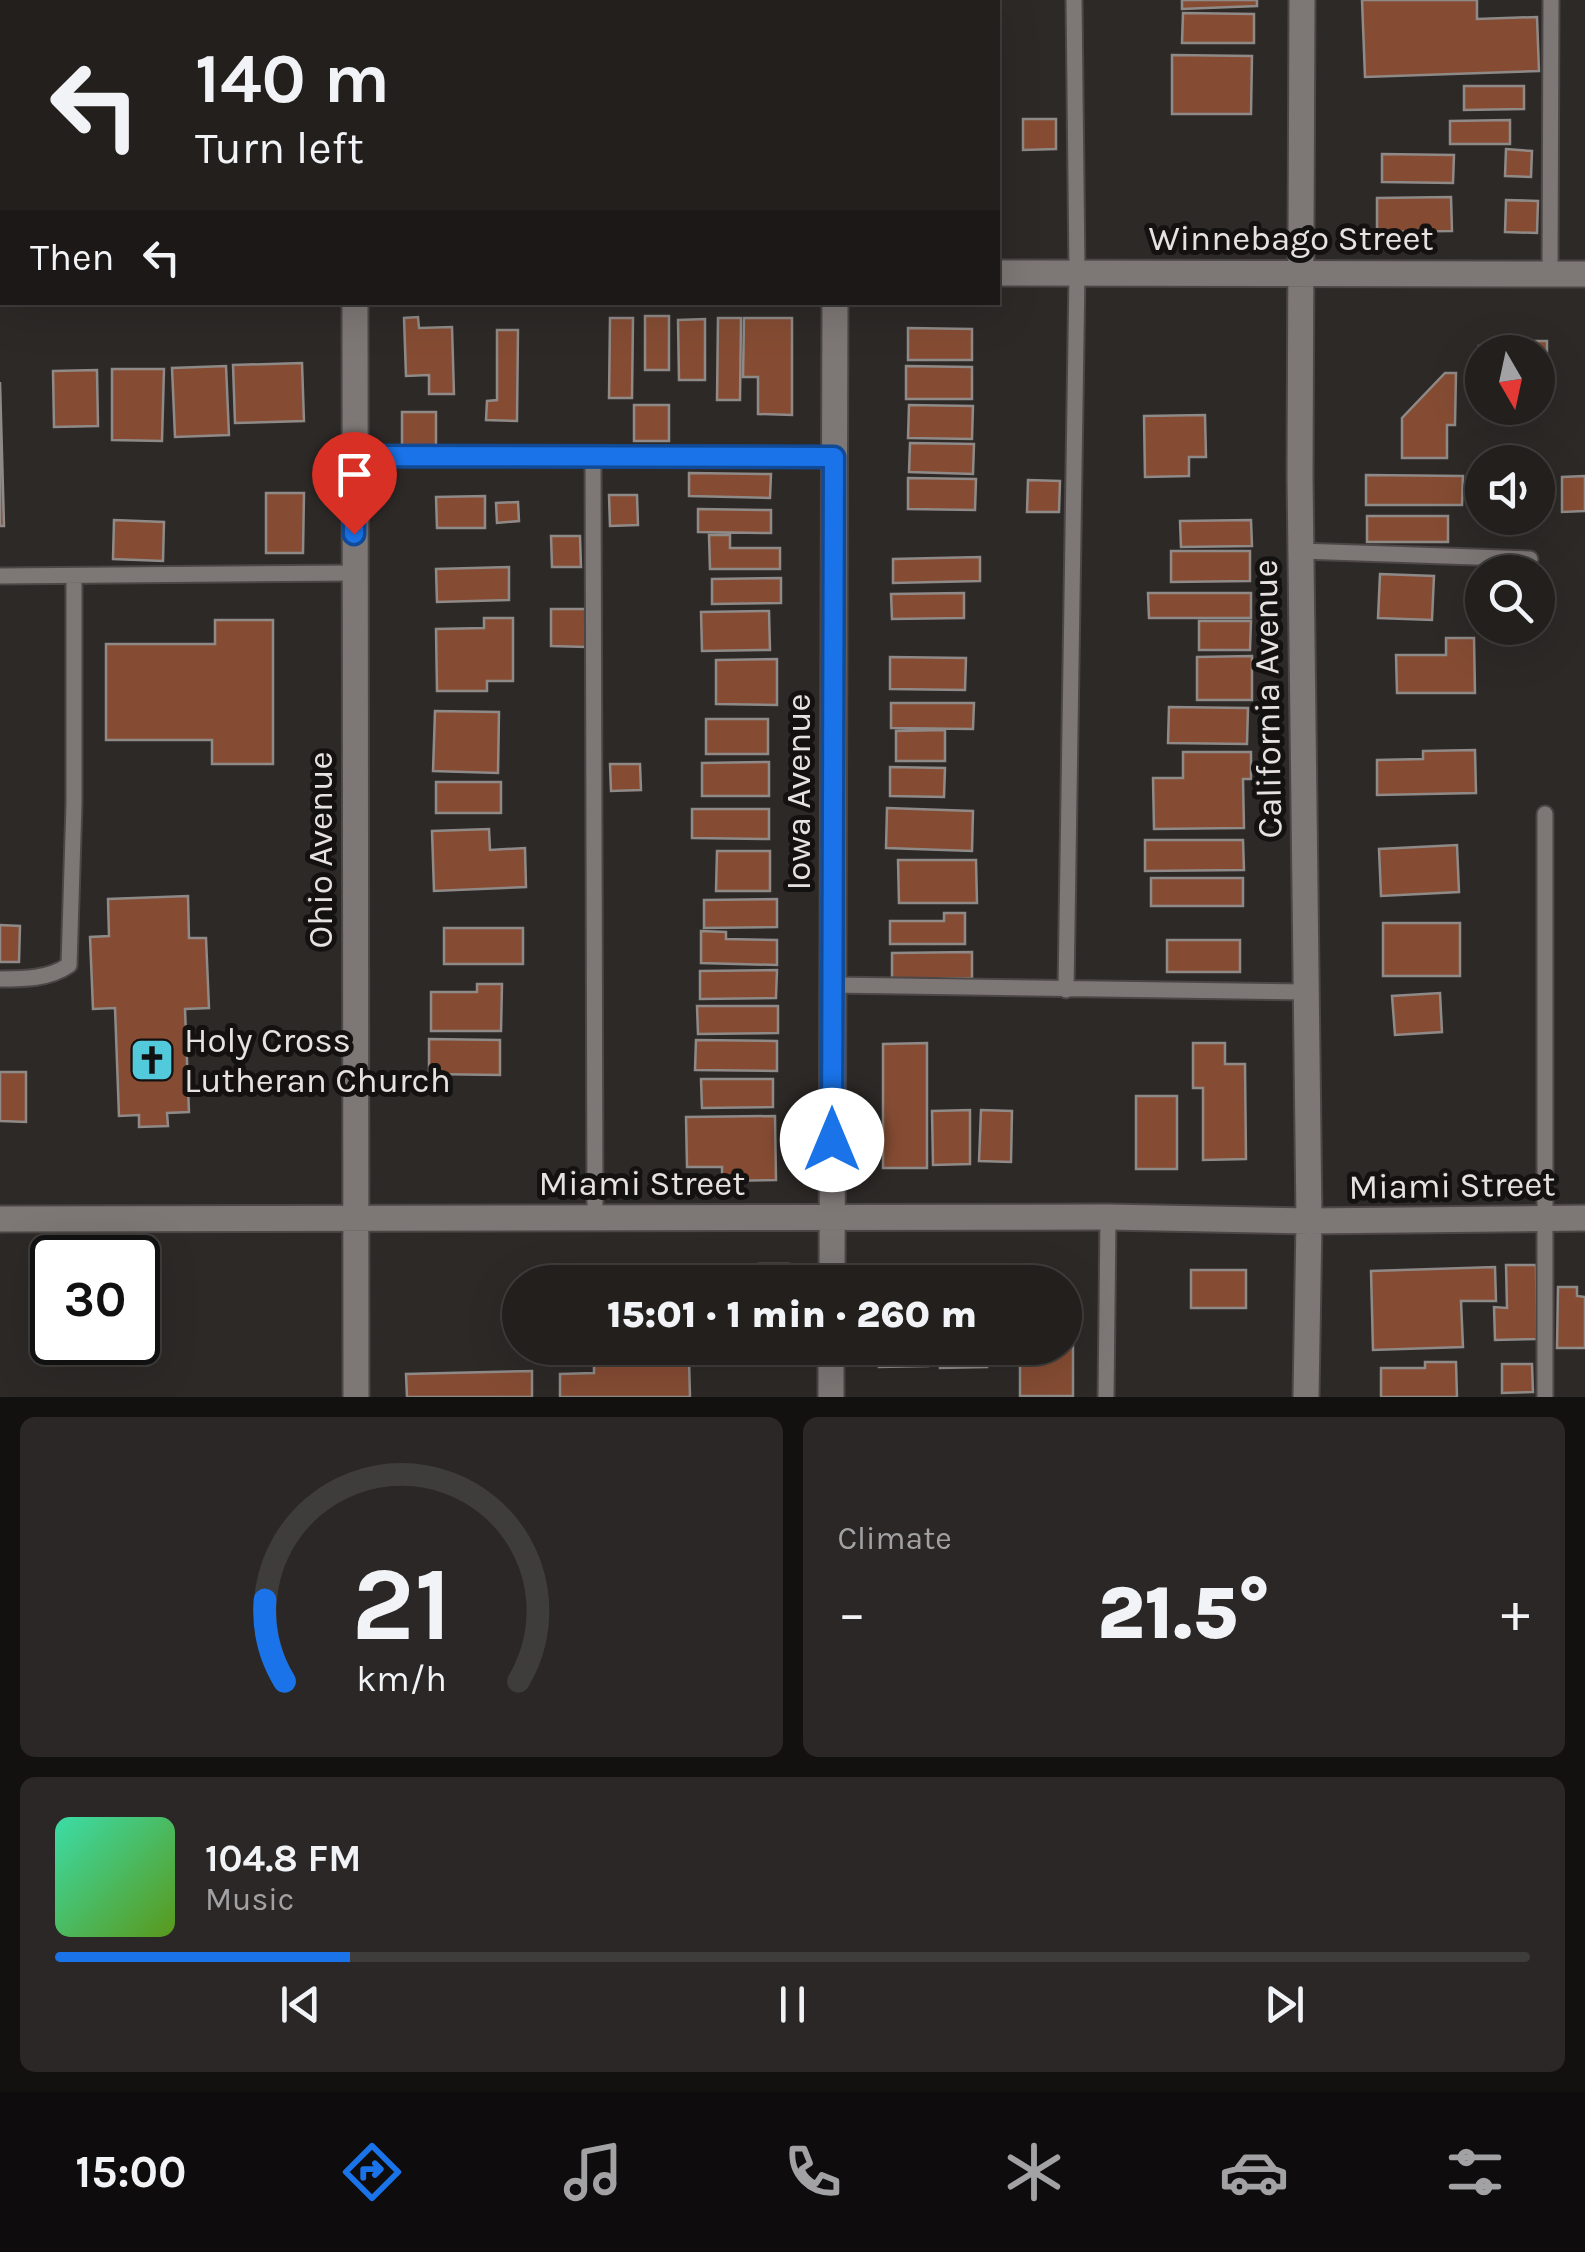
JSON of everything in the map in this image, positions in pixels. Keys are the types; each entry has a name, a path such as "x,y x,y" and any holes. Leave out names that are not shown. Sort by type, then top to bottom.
{"street":[{"name":"California Avenue","path":"1302,0 1300,550 1309,1221 1306,1397"},
{"name":"Winnebago Street","path":"1000,273 1585,274"},
{"name":"Ohio Avenue","path":"355,305 356,1397"},
{"name":"Iowa Avenue","path":"832,1265 835,305"},
{"name":"Miami Street","path":"0,1219 1585,1218"},
{"path":"831,1365 831,1397"}],"lane":[{"path":"1066,990 1076,273 1074,0"},
{"path":"1550,274 1551,0"},
{"path":"354,456 834,457"},
{"path":"593,456 595,1218"},
{"path":"1300,550 1465,556"},
{"path":"0,576 354,573"},
{"path":"0,979 43,976 69,964 74,576"},
{"path":"1544,1397 1546,814"},
{"path":"832,985 1306,992"},
{"path":"1106,1397 1108,1218"}],"building":[{"path":"1182,0 1257,0 1257,6 1182,9"},
{"path":"1362,0 1477,0 1477,19 1537,17 1539,71 1365,77"},
{"path":"1183,13 1254,14 1254,43 1182,43"},
{"path":"1172,55 1252,56 1251,114 1172,114"},
{"path":"1464,86 1524,86 1524,109 1464,110"},
{"path":"1023,119 1056,119 1056,149 1023,150"},
{"path":"1510,120 1510,144 1450,144 1450,121"},
{"path":"1506,149 1532,151 1531,177 1505,176"},
{"path":"1382,154 1454,155 1453,183 1382,182"},
{"path":"1451,197 1452,231 1377,232 1377,198"},
{"path":"1506,200 1538,201 1537,233 1505,232"},
{"path":"645,316 669,316 669,370 645,370"},
{"path":"418,317 419,328 452,327 454,394 429,394 429,375 406,376 404,318"},
{"path":"610,318 633,318 632,398 609,398"},
{"path":"718,318 741,318 740,400 717,400"},
{"path":"744,318 792,318 792,415 758,414 758,377 743,377"},
{"path":"705,319 705,380 679,380 678,320"},
{"path":"908,328 972,329 972,360 908,360"},
{"path":"497,330 518,330 517,421 486,420 487,401 497,400"},
{"path":"302,363 304,421 235,423 233,365"},
{"path":"226,366 229,435 175,437 172,368"},
{"path":"906,366 972,367 972,399 906,399"},
{"path":"112,369 164,369 162,441 112,440"},
{"path":"97,370 98,426 54,427 53,371"},
{"path":"1445,373 1456,373 1455,425 1447,425 1447,458 1402,458 1402,418"},
{"path":"0,382 4,526 0,526"},
{"path":"634,405 669,405 669,441 634,441"},
{"path":"909,405 973,406 972,439 908,438"},
{"path":"402,412 436,412 436,446 402,446"},
{"path":"1205,415 1206,457 1189,457 1189,476 1145,477 1144,416"},
{"path":"910,443 974,444 973,474 909,472"},
{"path":"689,473 771,474 770,498 689,496"},
{"path":"1366,475 1463,476 1462,505 1366,505"},
{"path":"1585,476 1585,511 1562,512 1562,477"},
{"path":"908,478 976,479 975,510 908,509"},
{"path":"1028,480 1060,481 1059,512 1027,512"},
{"path":"266,493 304,493 303,553 266,553"},
{"path":"609,495 637,495 638,525 610,526"},
{"path":"485,496 485,528 437,528 436,497"},
{"path":"518,502 519,521 497,523 496,503"},
{"path":"698,509 771,510 771,533 698,532"},
{"path":"1367,516 1448,516 1448,542 1367,542"},
{"path":"114,520 164,522 163,561 113,559"},
{"path":"1251,520 1252,546 1181,547 1180,521"},
{"path":"709,535 730,535 730,548 780,548 780,569 710,569"},
{"path":"551,536 580,536 581,567 552,567"},
{"path":"1171,551 1250,551 1250,581 1171,582"},
{"path":"980,557 980,581 893,583 893,559"},
{"path":"509,567 509,600 437,602 436,569"},
{"path":"1380,574 1434,576 1432,620 1378,618"},
{"path":"781,578 781,603 712,604 712,579"},
{"path":"964,593 964,618 892,619 891,594"},
{"path":"1148,593 1251,593 1251,618 1149,618"},
{"path":"551,609 586,609 586,647 551,646"},
{"path":"769,611 770,650 702,651 701,612"},
{"path":"484,618 513,618 513,681 487,681 487,691 437,691 436,629 484,628"},
{"path":"215,620 273,620 273,764 212,764 212,740 106,740 106,644 215,644"},
{"path":"1199,621 1251,621 1250,650 1199,650"},
{"path":"1446,638 1465,638 1465,645 1474,645 1475,693 1397,693 1396,655 1446,655"},
{"path":"1252,656 1252,700 1197,700 1197,657"},
{"path":"890,657 966,658 965,690 890,689"},
{"path":"777,659 777,705 716,704 716,660"},
{"path":"891,703 974,703 973,729 891,728"},
{"path":"1169,707 1248,708 1247,744 1168,743"},
{"path":"435,711 499,712 498,773 433,771"},
{"path":"706,719 768,719 768,754 706,754"},
{"path":"945,730 945,761 896,761 896,731"},
{"path":"1475,750 1476,793 1377,795 1377,760 1423,759 1423,751"},
{"path":"1183,752 1251,752 1251,779 1243,779 1244,828 1154,829 1153,778 1183,778"},
{"path":"769,762 769,796 702,796 702,763"},
{"path":"610,764 640,764 641,790 611,791"},
{"path":"890,767 945,768 944,797 890,796"},
{"path":"436,782 501,782 501,813 436,813"},
{"path":"887,808 973,811 972,851 886,848"},
{"path":"692,809 769,809 769,839 692,838"},
{"path":"489,829 490,850 525,848 526,887 434,891 432,831"},
{"path":"1145,840 1243,840 1244,870 1145,871"},
{"path":"1457,845 1459,892 1381,896 1379,849"},
{"path":"717,851 770,851 770,891 716,891"},
{"path":"898,860 976,860 977,903 899,903"},
{"path":"1151,878 1243,878 1243,906 1151,906"},
{"name":"Holy Cross Lutheran Church","path":"188,896 189,938 206,938 209,1008 185,1009 189,1112 167,1113 168,1126 139,1127 139,1115 119,1116 115,1008 93,1009 90,937 109,936 108,899"},
{"path":"777,899 777,927 704,928 704,900"},
{"path":"944,913 965,913 965,944 890,944 890,921 944,921"},
{"path":"1383,923 1460,923 1460,976 1383,976"},
{"path":"0,925 20,926 19,962 0,962"},
{"path":"444,928 523,928 523,964 444,964"},
{"path":"701,931 726,932 726,939 777,940 777,965 701,963"},
{"path":"1167,940 1240,940 1240,972 1167,972"},
{"path":"972,952 972,978 892,979 892,953"},
{"path":"777,970 776,998 700,999 700,971"},
{"path":"477,984 502,984 501,1031 431,1031 431,992 477,992"},
{"path":"1440,993 1442,1032 1395,1035 1392,996"},
{"path":"697,1006 778,1006 778,1033 698,1034"},
{"path":"429,1039 500,1040 500,1075 429,1074"},
{"path":"696,1040 777,1041 777,1071 695,1070"},
{"path":"927,1043 927,1168 883,1168 883,1044"},
{"path":"1193,1043 1225,1043 1225,1064 1245,1064 1246,1159 1203,1160 1203,1088 1193,1088"},
{"path":"0,1072 26,1072 26,1122 0,1121"},
{"path":"701,1079 773,1079 773,1107 702,1108"},
{"path":"1136,1096 1177,1096 1177,1169 1136,1169"},
{"path":"970,1110 970,1164 933,1165 932,1111"},
{"path":"981,1110 1012,1111 1011,1162 979,1161"},
{"path":"775,1116 776,1180 722,1181 722,1167 687,1167 686,1117"},
{"path":"1506,1265 1536,1265 1537,1339 1495,1340 1494,1307 1507,1308"},
{"path":"1495,1267 1496,1301 1461,1301 1463,1347 1373,1350 1371,1271"},
{"path":"1191,1270 1246,1270 1246,1308 1191,1308"},
{"path":"1558,1287 1577,1287 1577,1296 1585,1297 1585,1348 1557,1348"},
{"path":"1425,1362 1456,1362 1457,1397 1381,1397 1381,1368 1425,1368"},
{"path":"1502,1364 1532,1364 1533,1392 1502,1393"},
{"path":"594,1365 689,1365 690,1397 560,1397 560,1374 594,1373"},
{"path":"879,1365 928,1365 928,1366"},
{"path":"940,1365 987,1365 987,1367"},
{"path":"1020,1365 1073,1365 1073,1396 1020,1396"},
{"path":"532,1371 532,1397 407,1397 406,1374"}],"place":[{"name":"Holy Cross Lutheran Church","path":"152,1060"}],"route":[{"path":"354,534 354,456 834,457 832,1140"}]}
